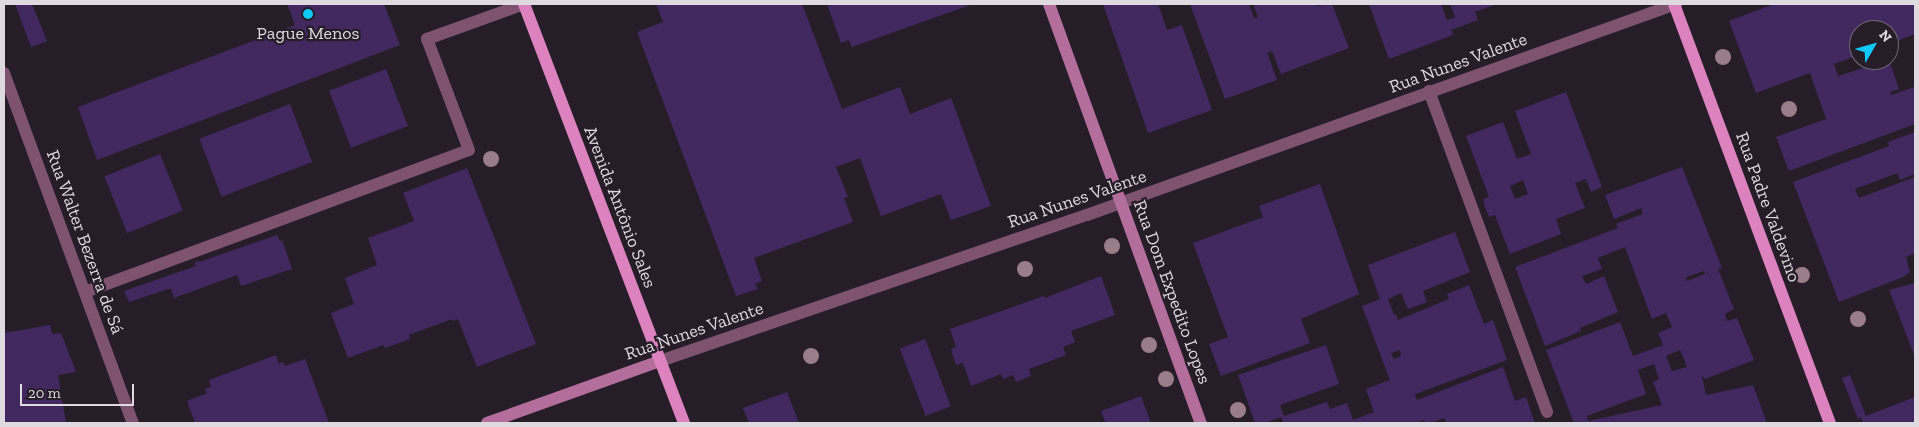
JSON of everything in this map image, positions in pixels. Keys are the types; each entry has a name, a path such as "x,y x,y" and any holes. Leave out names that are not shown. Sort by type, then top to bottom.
{"main road":[{"name":"Avenida Antônio Sales","path":"524,4 684,423"},
{"name":"Rua Padre Valdevino","path":"1675,4 1830,423"}],"street":[{"path":"84,292 469,150 427,39 524,4"},
{"name":"Rua Dom Expedito Lopes","path":"1049,4 1201,423"},
{"name":"Rua Nunes Valente","path":"487,423 660,361 1121,204 1429,91 1675,4"},
{"name":"Rua Walter Bezerra de Sá","path":"4,73 133,423"},
{"path":"1429,91 1547,412"}],"building":[{"path":"15,4 32,4 47,41 31,47"},
{"path":"287,4 384,4 400,45 97,160 78,107 295,25"},
{"path":"656,4 802,4 842,109 900,87 910,114 951,98 991,206 951,220 941,194 881,216 860,158 836,167 848,197 844,198 853,222 754,258 762,281 755,284 758,289 736,296 637,32 663,22"},
{"path":"827,4 973,4 852,47 849,40 841,43"},
{"path":"1103,4 1158,4 1167,30 1182,25 1212,110 1148,133"},
{"path":"1190,4 1249,4 1254,18 1258,17 1253,4 1316,4 1317,6 1332,4 1349,48 1281,74 1272,51 1267,53 1277,80 1225,99"},
{"path":"1369,4 1441,4 1447,20 1455,17 1450,4 1497,4 1475,12 1478,20 1451,30 1453,35 1389,59"},
{"path":"1774,4 1915,4 1915,34 1899,40 1899,20 1849,20 1849,59 1834,64 1838,76 1857,70 1892,70 1899,89 1890,92 1891,95 1915,87 1915,124 1789,171 1776,137 1826,119 1810,73 1756,93 1729,21"},
{"path":"386,69 408,126 351,148 329,91"},
{"path":"1566,92 1602,187 1591,192 1586,179 1575,183 1585,208 1556,219 1561,234 1510,254 1495,215 1489,217 1485,207 1483,199 1489,197 1466,136 1503,122 1517,159 1531,154 1515,111","holes":["1523,180 1528,194 1515,199 1510,186"]},
{"path":"290,104 312,162 222,197 199,139"},
{"path":"1915,132 1915,174 1900,180 1897,173 1855,189 1859,198 1915,177 1915,253 1906,257 1910,272 1903,277 1839,302 1793,182 1889,146 1888,142"},
{"path":"160,154 183,211 127,233 104,176"},
{"path":"1682,167 1722,268 1718,269 1734,309 1725,314 1727,321 1737,318 1754,360 1705,379 1702,376 1706,395 1753,385 1767,423 1574,423 1546,350 1620,322 1633,356 1663,345 1658,333 1672,327 1666,313 1652,319 1625,247 1598,258 1602,269 1582,276 1586,284 1604,276 1618,312 1580,328 1581,331 1545,346 1515,267 1618,228 1616,224 1643,214 1641,208 1614,219 1605,195","holes":["1704,271 1705,274 1687,281 1686,277","1680,350 1687,367 1672,371 1666,356","1654,364 1659,379 1653,382 1662,405 1588,421 1587,416 1646,394 1638,370"]},
{"path":"467,168 536,344 477,367 458,319 453,321 452,319 409,335 410,339 385,348 383,345 348,358 331,313 354,304 345,278 377,265 368,238 414,221 403,193"},
{"path":"1320,184 1359,294 1301,319 1310,343 1221,376 1209,344 1228,337 1193,243 1263,217 1259,206"},
{"path":"1455,232 1470,272 1423,291 1427,302 1408,309 1401,293 1388,299 1394,315 1396,314 1398,320 1449,299 1447,294 1469,285 1484,324 1493,320 1507,360 1415,394 1417,400 1503,367 1515,401 1526,397 1535,423 1447,423 1444,418 1430,423 1425,423 1424,420 1417,423 1283,423 1281,417 1265,423 1255,423 1238,375 1326,345 1339,384 1280,405 1284,416 1327,402 1330,409 1347,403 1353,420 1374,412 1366,389 1390,380 1362,306 1380,299 1368,265","holes":["1400,350 1401,356 1394,359 1391,353"]},
{"path":"277,235 280,241 282,240 292,269 241,286 237,275 174,298 171,289 168,289 129,302 124,291 196,266 195,262"},
{"path":"1101,276 1115,315 1071,331 1075,342 1063,347 1066,355 1029,369 1031,376 1016,382 1013,375 1003,379 1001,374 971,386 963,363 956,365 951,349 956,347 950,329 1044,296 1045,298"},
{"path":"1915,283 1915,357 1889,290"},
{"path":"50,325 52,334 61,333 76,372 58,375 66,423 4,423 4,333"},
{"path":"925,339 951,406 926,416 900,349"},
{"path":"276,355 279,364 283,362 285,366 305,359 329,423 195,423 187,401 207,393 205,389 211,387 209,380"},
{"path":"1850,375 1866,416 1915,397 1915,423 1863,423 1861,417 1858,419 1842,378"},
{"path":"787,392 799,423 749,423 743,408"},
{"path":"1141,396 1151,423 1108,423 1105,421 1101,411"}],"place":[{"name":"Pague Menos","path":"308,14"}]}
